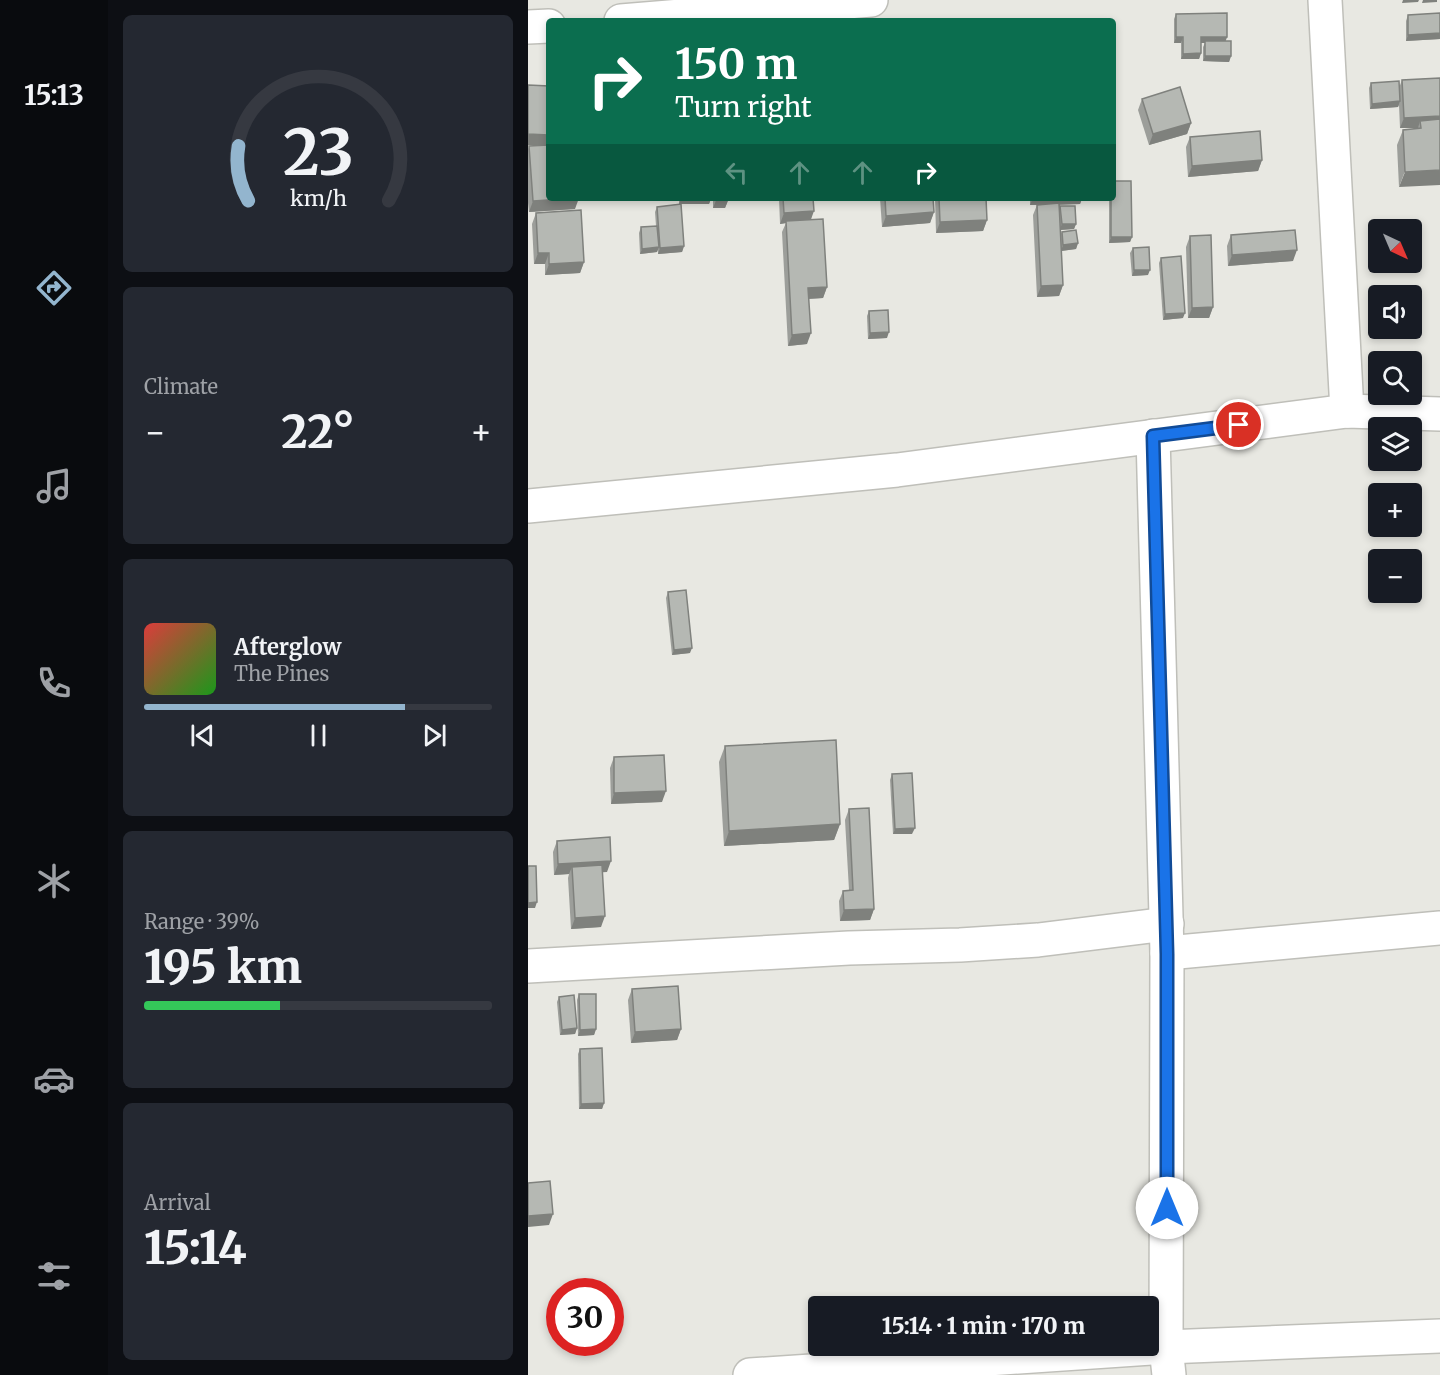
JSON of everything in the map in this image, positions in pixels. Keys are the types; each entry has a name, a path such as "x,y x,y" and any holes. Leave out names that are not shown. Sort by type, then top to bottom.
{"street":[{"path":"657,18 871,0"},
{"path":"1325,0 1347,411"},
{"path":"528,27 546,26"},
{"path":"528,506 897,470 1347,411 1440,414"},
{"path":"1153,436 1167,939 1168,1361"},
{"path":"528,966 1038,940 1167,939 1440,928"},
{"path":"750,1375 1168,1361 1440,1335"}],"building":[{"path":"1227,13 1227,37 1201,37 1201,53 1183,54 1183,37 1176,37 1176,14"},
{"path":"1440,13 1440,33 1408,35 1408,15"},
{"path":"1205,41 1231,41 1231,56 1205,56"},
{"path":"1440,78 1440,116 1404,118 1402,80"},
{"path":"1399,81 1400,101 1372,104 1371,83"},
{"path":"528,85 546,86 546,135 528,134"},
{"path":"1180,87 1191,123 1153,134 1142,99"},
{"path":"1440,119 1440,170 1405,172 1403,130 1421,128 1420,121"},
{"path":"1260,131 1262,160 1192,166 1190,137"},
{"path":"546,145 546,200 533,201 529,146"},
{"path":"1116,181 1131,181 1132,237 1111,237 1111,201 1116,201"},
{"path":"783,201 813,201 814,211 784,213"},
{"path":"885,201 933,201 934,212 886,216"},
{"path":"939,201 986,201 987,220 940,222"},
{"path":"1059,203 1063,285 1041,286 1037,205"},
{"path":"681,204 684,246 660,248 657,207"},
{"path":"1060,206 1075,206 1076,224 1062,224"},
{"path":"581,210 584,262 549,264 549,253 538,253 536,213"},
{"path":"823,219 827,287 808,288 811,333 792,335 786,221"},
{"path":"657,226 659,247 642,249 641,227"},
{"path":"1076,230 1078,243 1063,245 1062,232"},
{"path":"1295,230 1297,250 1232,255 1231,235"},
{"path":"1211,235 1213,307 1192,308 1190,236"},
{"path":"1149,247 1150,270 1134,270 1133,248"},
{"path":"1181,256 1185,313 1165,314 1161,258"},
{"path":"888,310 889,332 870,333 869,311"},
{"path":"686,590 692,648 674,650 668,592"},
{"path":"836,740 840,824 729,831 725,746"},
{"path":"664,755 666,791 614,793 614,757"},
{"path":"912,773 915,828 895,829 892,774"},
{"path":"869,808 874,909 844,910 843,891 853,890 849,809"},
{"path":"610,837 611,861 558,864 557,841"},
{"path":"602,865 605,916 575,918 572,867"},
{"path":"528,866 536,866 537,902 528,903"},
{"path":"678,986 681,1029 635,1032 632,989"},
{"path":"579,994 596,994 596,1029 580,1030"},
{"path":"574,995 577,1028 562,1030 559,997"},
{"path":"602,1048 604,1103 581,1104 580,1049"},
{"path":"550,1181 553,1214 528,1216 528,1183"}],"route":[{"path":"1167,1208 1167,954 1153,436 1239,425"}]}
